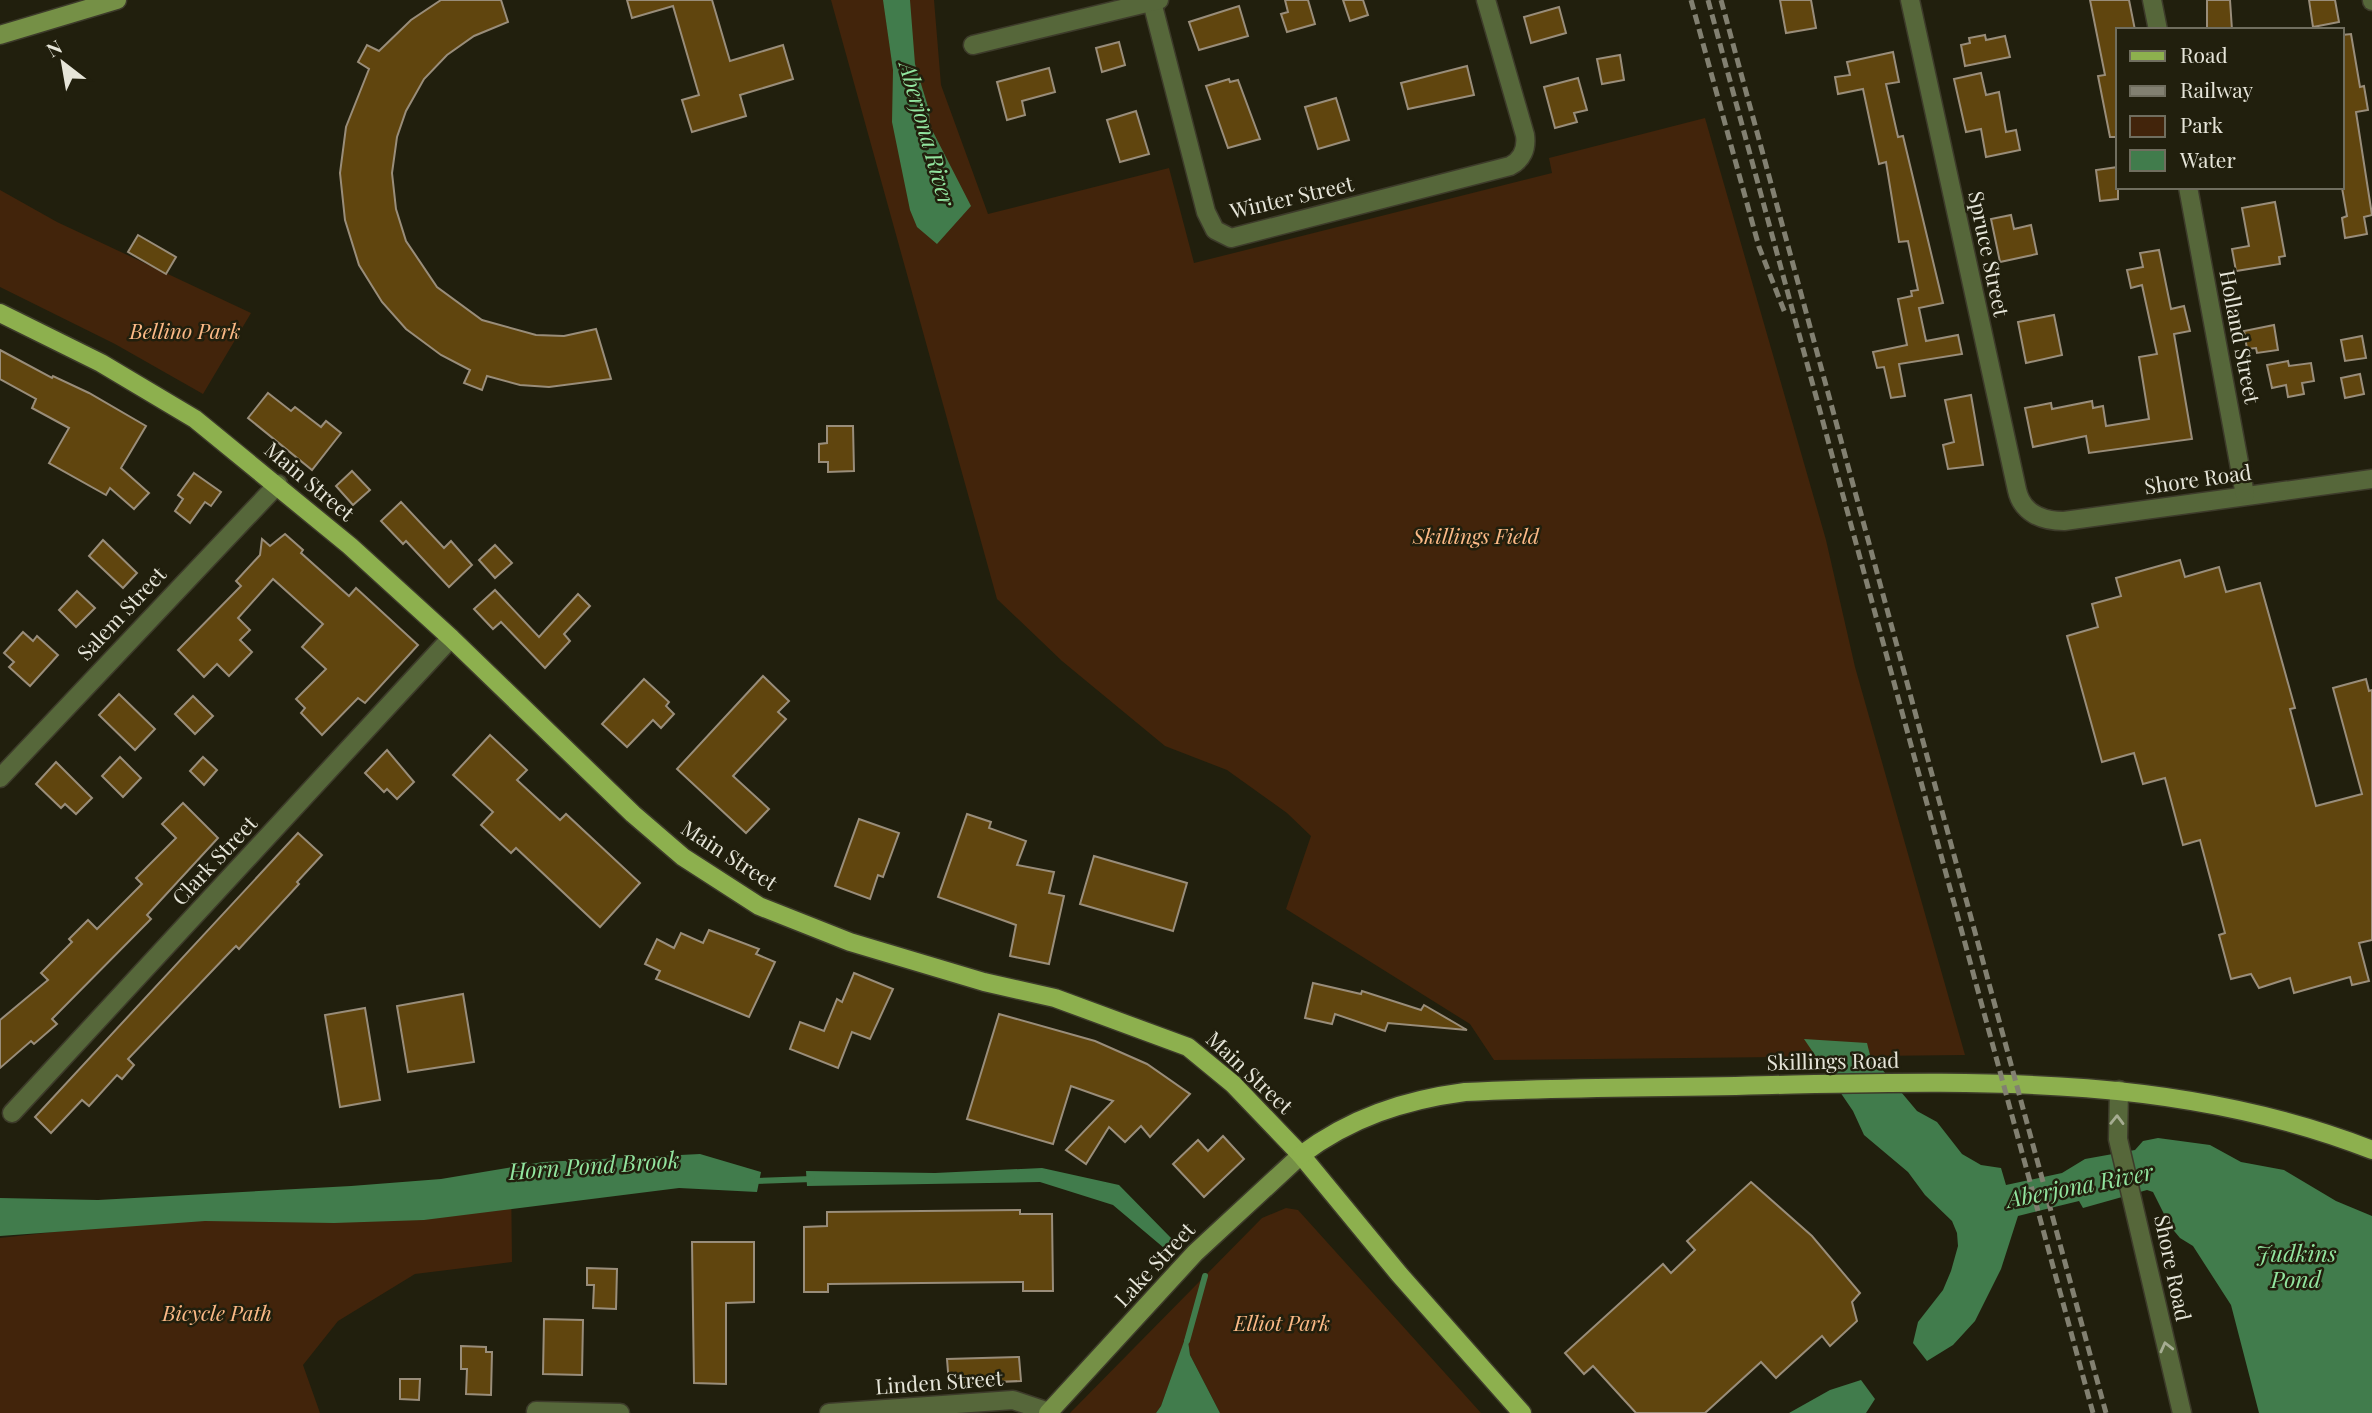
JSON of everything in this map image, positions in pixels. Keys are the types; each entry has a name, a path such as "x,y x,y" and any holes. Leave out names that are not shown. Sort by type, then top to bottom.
{"main road":[{"name":"Main Street","path":"0,313 101,363 188,413 278,484 451,638 605,790 683,857 760,906 850,942 984,982 1055,998 1188,1046 1233,1084 1301,1155 1399,1274 1522,1413"},
{"name":"Skillings Road","path":"1301,1155 1350,1123 1429,1097 1502,1090 1900,1083 2010,1084 2155,1093 2239,1110 2372,1150"}],"street":[{"path":"0,35 117,0"},
{"name":"Winter Street","path":"1155,1 1206,212 1215,230 1224,236 1246,236 1510,166 1524,151 1525,135 1486,0"},
{"name":"Spruce Street","path":"1910,0 2019,499 2031,513"},
{"path":"2152,0 2158,28"},
{"path":"972,45 1155,1"},
{"name":"Holland Street","path":"2188,189 2245,495"},
{"name":"Shore Road","path":"2031,513 2064,521 2372,479"},
{"name":"Salem Street","path":"0,778 278,484"},
{"name":"Clark Street","path":"12,1113 451,638"},
{"name":"Shore Road","path":"2119,1090 2117,1131 2120,1149 2182,1413"},
{"name":"Lake Street","path":"1049,1412 1195,1253 1301,1155"},
{"name":"Linden Street","path":"829,1413 1013,1400 1049,1412"},
{"path":"536,1411 620,1413"}],"green space":[{"name":"Skillings Field","path":"831,0 934,0 941,85 988,214 1169,168 1194,263 1552,173 1549,158 1705,118 1826,540 1855,667 1965,1055 1494,1060 1470,1024 1286,909 1311,836 1287,813 1227,770 1165,746 1062,661 997,599"},
{"name":"Bellino Park","path":"0,190 57,222 251,313 203,394 115,344 0,287"},
{"name":"Bicycle Path","path":"511,1173 512,1262 415,1274 338,1321 303,1365 320,1413 0,1413 0,1238 259,1209"},
{"name":"Elliot Park","path":"1286,1208 1298,1210 1481,1413 1220,1413 1190,1355 1187,1335 1156,1413 1070,1413 1262,1218"}],"water":[{"name":"Aberjona River","path":"883,0 910,0 915,64 929,110 930,126 971,206 937,244 917,227 910,210 892,122 893,70"},
{"name":"Judkins Pond","path":"1804,1039 1867,1043 1870,1055 1917,1111 1937,1122 1962,1154 1981,1165 2001,1168 2006,1185 2062,1173 2085,1159 2135,1150 2143,1141 2158,1138 2210,1145 2241,1162 2284,1170 2336,1201 2372,1216 2372,1413 2259,1413 2231,1305 2193,1246 2180,1238 2170,1226 2153,1192 2147,1190 2083,1208 2079,1201 2018,1216 2001,1269 1975,1321 1953,1345 1927,1361 1913,1343 1918,1322 1943,1290 1951,1271 1958,1246 1957,1233 1952,1221 1925,1195 1908,1172 1864,1135 1853,1111"},
{"name":"Horn Pond Brook","path":"700,1154 761,1172 757,1192 679,1188 424,1220 334,1223 205,1221 0,1236 0,1198 98,1200 351,1186 441,1179 543,1162"},
{"path":"1042,1168 1119,1185 1172,1239 1164,1248 1113,1205 1040,1182 807,1186 806,1171 935,1173"},
{"path":"1187,1333 1190,1355 1220,1413 1156,1413 1161,1406"},
{"path":"1861,1380 1875,1399 1866,1413 1789,1413 1830,1390"}],"building":[{"path":"441,0 501,0 508,22 474,36 447,55 424,79 406,111 397,137 392,173 396,209 406,241 437,287 482,320 536,335 564,336 596,329 611,379 549,387 520,385 487,376 482,390 464,383 470,370 441,355 406,329 382,302 359,265 345,220 340,173 346,127 369,69 358,62 367,45 379,51 411,20"},
{"path":"627,0 712,0 730,61 783,45 793,79 740,95 746,116 692,132 682,100 699,95 673,6 632,18"},
{"path":"1285,0 1308,0 1315,24 1287,32 1281,14 1288,12"},
{"path":"1343,0 1363,0 1368,15 1350,21"},
{"path":"1780,0 1811,0 1816,28 1786,33"},
{"path":"2090,0 2129,0 2135,28 2116,28 2116,137 2110,137 2098,76 2105,75"},
{"path":"2207,0 2230,0 2232,28 2207,28"},
{"path":"2309,0 2335,0 2339,22 2313,27"},
{"path":"1239,6 1248,36 1199,50 1189,22"},
{"path":"1559,7 1566,33 1531,43 1524,17"},
{"path":"2351,34 2360,87 2364,86 2368,110 2356,112 2372,215 2364,217 2367,234 2345,238 2342,218 2347,216 2342,189 2344,35"},
{"path":"1985,35 1986,40 2005,36 2010,57 1965,66 1961,45 1970,43 1969,38"},
{"path":"1119,42 1125,65 1102,72 1096,48"},
{"path":"1893,52 1899,82 1886,84 1898,137 1903,136 1943,303 1919,308 1926,341 1958,335 1962,354 1899,364 1905,396 1891,398 1884,367 1877,368 1873,352 1907,345 1898,299 1912,296 1911,291 1918,290 1908,241 1899,242 1886,162 1879,164 1863,89 1838,94 1835,77 1850,75 1847,62"},
{"path":"1620,55 1624,80 1602,84 1597,59"},
{"path":"1467,66 1474,95 1408,109 1401,83"},
{"path":"1049,68 1055,92 1022,101 1025,115 1007,120 997,82"},
{"path":"1981,73 1986,95 1999,92 2006,132 2016,130 2020,150 1986,157 1981,129 1966,132 1954,79"},
{"path":"1578,78 1587,110 1574,113 1577,122 1555,128 1544,87"},
{"path":"1229,79 1230,82 1238,80 1260,139 1228,148 1206,86"},
{"path":"1336,98 1349,140 1318,149 1305,107"},
{"path":"1136,111 1149,154 1120,162 1107,120"},
{"path":"2116,167 2118,199 2100,201 2096,170"},
{"path":"2275,202 2285,256 2279,257 2280,264 2236,271 2232,249 2249,246 2242,208"},
{"path":"2011,215 2014,229 2031,225 2037,254 2000,262 1991,219"},
{"path":"138,235 176,257 166,274 128,252"},
{"path":"2159,250 2171,309 2184,306 2190,331 2174,334 2192,439 2089,453 2086,436 2033,447 2025,408 2051,403 2052,409 2092,401 2093,408 2103,406 2106,426 2149,419 2139,357 2157,354 2142,285 2131,288 2127,270 2143,267 2140,253"},
{"path":"2054,315 2062,355 2026,363 2018,322"},
{"path":"2274,325 2278,350 2257,353 2256,348 2247,349 2244,331"},
{"path":"2362,336 2366,358 2345,361 2341,340"},
{"path":"0,350 52,378 53,376 89,393 146,426 121,468 149,493 134,509 110,488 106,495 49,463 69,428 32,408 36,399 0,379"},
{"path":"2288,361 2289,366 2311,363 2314,381 2302,383 2304,394 2288,397 2286,385 2272,388 2267,365"},
{"path":"2360,374 2364,394 2345,398 2341,378"},
{"path":"268,393 291,411 295,407 321,427 326,421 341,433 312,470 248,418"},
{"path":"1971,395 1983,465 1948,469 1943,445 1954,442 1945,400"},
{"path":"827,426 853,426 854,471 828,472 828,462 819,462 819,444 827,443"},
{"path":"352,471 370,490 353,505 336,486"},
{"path":"194,473 221,492 211,506 205,502 190,523 175,511 183,499 178,495"},
{"path":"401,502 444,548 451,541 472,565 449,587 406,541 403,544 381,521"},
{"path":"285,534 303,550 301,553 349,596 356,588 418,645 365,703 358,698 322,735 301,713 305,708 296,699 326,669 302,647 323,624 273,579 238,618 250,630 240,640 252,652 229,676 217,664 204,677 178,650 241,586 236,581 260,555 262,539 270,546"},
{"path":"103,540 137,573 123,588 89,556"},
{"path":"495,545 512,563 495,578 479,560"},
{"path":"2180,560 2185,577 2219,567 2226,592 2260,583 2295,708 2290,709 2316,806 2362,794 2333,688 2366,679 2369,691 2372,690 2372,940 2359,943 2369,981 2352,985 2350,977 2294,993 2290,978 2259,988 2251,974 2231,979 2219,935 2225,933 2200,840 2183,845 2165,778 2143,784 2134,753 2102,762 2067,636 2098,627 2092,604 2121,596 2116,578"},
{"path":"495,590 539,637 578,594 590,606 564,634 570,641 545,668 501,622 493,629 474,609"},
{"path":"77,591 95,608 76,627 59,610"},
{"path":"23,632 33,641 37,636 58,655 30,686 9,667 14,662 4,653"},
{"path":"763,676 789,701 778,712 786,719 733,776 769,809 746,833 677,769"},
{"path":"644,679 669,702 666,706 674,714 661,728 653,720 627,747 602,724"},
{"path":"119,694 155,729 135,750 99,715"},
{"path":"193,696 213,716 195,734 175,714"},
{"path":"490,735 527,770 517,780 560,820 566,814 640,883 600,927 516,848 511,853 481,825 493,812 453,775"},
{"path":"387,750 414,782 397,799 387,789 384,792 365,773"},
{"path":"120,757 141,778 123,797 102,776"},
{"path":"203,757 217,770 204,785 190,771"},
{"path":"56,762 92,798 76,814 65,804 61,808 36,784"},
{"path":"183,803 218,838 147,915 151,919 52,1019 57,1024 34,1044 31,1041 0,1068 0,1020 48,980 41,973 72,942 69,939 88,920 97,929 142,884 136,878 176,838 162,824"},
{"path":"967,814 991,822 989,828 1026,841 1017,865 1054,872 1049,893 1064,896 1049,964 1010,956 1016,925 938,897"},
{"path":"859,819 899,833 883,877 878,875 870,899 835,886"},
{"path":"298,833 322,855 297,882 299,884 239,949 236,946 128,1059 134,1065 122,1079 117,1075 89,1106 82,1100 51,1133 35,1117"},
{"path":"1094,856 1187,883 1173,931 1080,904"},
{"path":"709,930 759,949 756,954 775,962 749,1017 656,979 660,971 645,964 657,939 674,948 681,933 703,943"},
{"path":"854,973 893,989 870,1039 852,1032 838,1068 790,1049 800,1022 824,1031 837,999 842,1002"},
{"path":"1313,983 1361,994 1362,991 1421,1010 1424,1005 1467,1030 1388,1023 1385,1031 1335,1014 1332,1024 1305,1018"},
{"path":"463,994 474,1062 408,1072 397,1006"},
{"path":"365,1008 380,1100 340,1107 325,1015"},
{"path":"999,1014 1095,1041 1147,1064 1190,1094 1150,1137 1141,1126 1125,1142 1109,1127 1086,1164 1066,1150 1113,1101 1071,1086 1053,1144 967,1119"},
{"path":"1223,1136 1244,1159 1204,1197 1173,1164 1198,1140 1208,1151"},
{"path":"1751,1182 1812,1236 1860,1293 1852,1302 1857,1321 1830,1346 1822,1336 1776,1378 1761,1362 1705,1413 1636,1413 1593,1366 1584,1374 1565,1353 1663,1264 1671,1273 1695,1250 1687,1241"},
{"path":"1020,1210 1020,1214 1052,1214 1053,1291 1023,1291 1023,1282 828,1284 828,1292 804,1292 804,1227 827,1226 827,1212"},
{"path":"692,1242 754,1242 754,1302 726,1303 726,1384 694,1383"},
{"path":"587,1268 617,1269 616,1309 593,1308 594,1285 587,1285"},
{"path":"544,1319 583,1320 582,1375 543,1374"},
{"path":"461,1346 486,1347 486,1352 492,1352 491,1395 466,1394 467,1369 461,1369"},
{"path":"1019,1357 1021,1381 949,1384 947,1359"},
{"path":"400,1379 420,1379 419,1400 400,1399"}],"waterway":[{"name":"Horn Pond Brook","path":"753,1181 812,1179"},
{"name":"Horn Pond Brook","path":"1187,1341 1205,1276"}],"railway":[{"path":"1691,0 1759,247 1785,313"},
{"path":"1708,0 2093,1413"},
{"path":"1721,0 2106,1413"}]}
